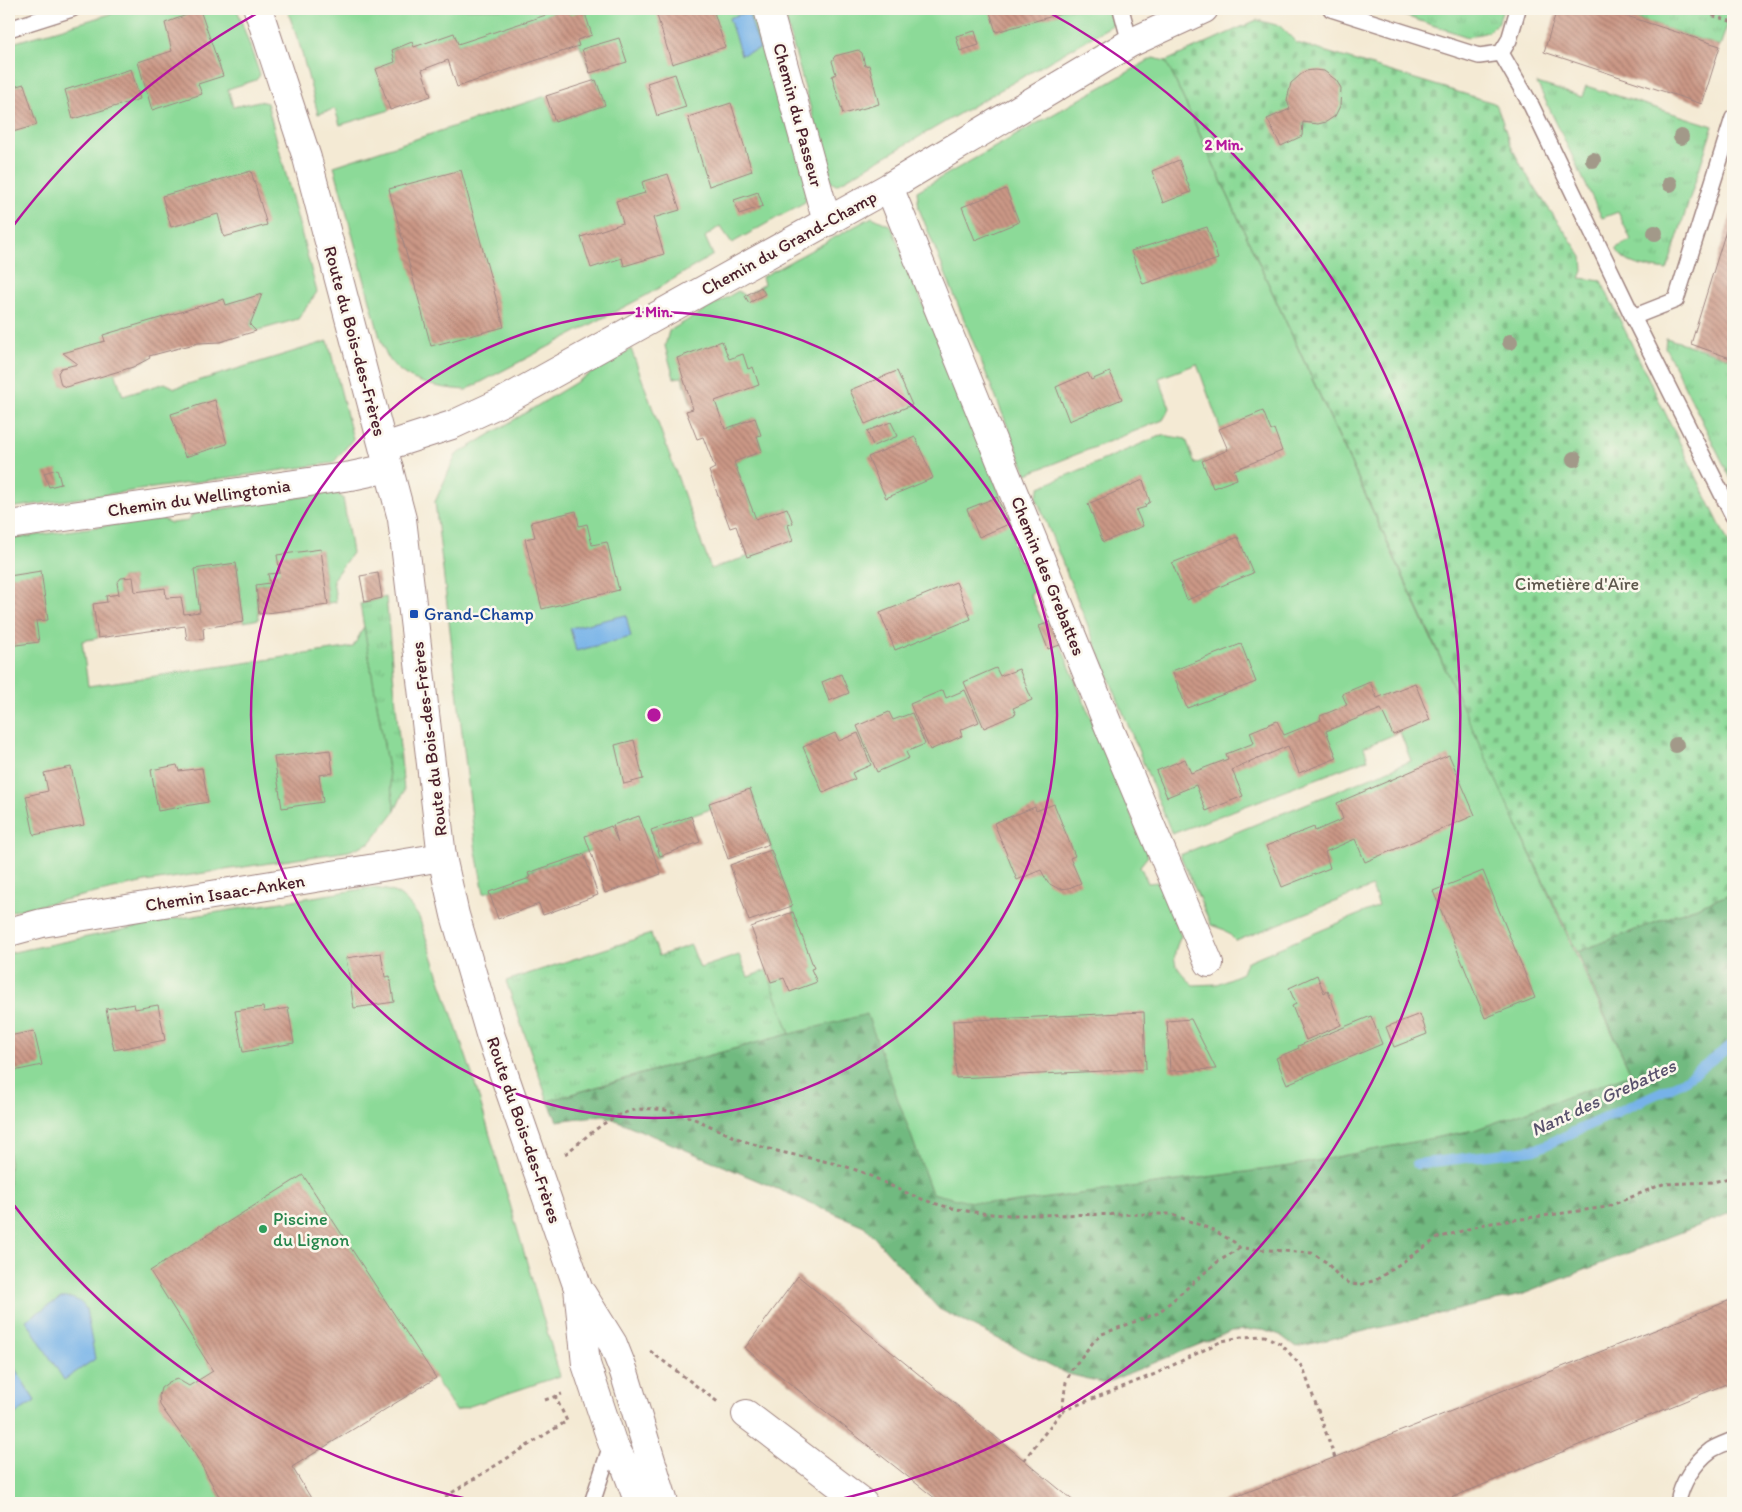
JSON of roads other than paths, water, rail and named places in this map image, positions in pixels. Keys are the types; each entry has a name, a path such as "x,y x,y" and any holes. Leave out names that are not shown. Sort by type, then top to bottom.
{"street":[{"name":"Route du Bois-des-Frères","path":"258,9 306,158 402,519 442,858 455,915 485,1017 578,1288 586,1364 612,1442 626,1468 638,1503"},
{"name":"Chemin du Passeur","path":"768,9 827,222"},
{"name":"Chemin du Grand-Champ","path":"387,457 452,424 504,401 889,187 1130,43 1204,9"},
{"name":"Chemin des Grebattes","path":"889,187 1111,732 1209,963"},
{"name":"Chemin du Wellingtonia","path":"9,525 351,476 387,457"},
{"name":"Chemin Isaac-Anken","path":"9,932 42,923 442,858"},
{"name":"Route du Bois-des-Frères","path":"578,1288 613,1344 635,1406 646,1451 664,1503"},
{"path":"746,1414 863,1503"}],"lane":[{"path":"9,29 72,9"},
{"path":"1121,9 1130,43"},
{"path":"1330,9 1479,56 1500,53 1509,40 1518,9"},
{"path":"1500,53 1531,105 1633,317 1733,516"},
{"path":"1633,317 1676,300 1733,118"},
{"path":"1678,1503 1685,1482 1694,1468 1712,1449 1733,1440"},
{"path":"592,1503 612,1442"}],"water":[{"path":"748,12 760,49 741,55 729,18"},
{"path":"626,615 631,637 576,651 570,628"},
{"path":"61,1298 75,1299 86,1309 95,1359 64,1380 26,1320"},
{"path":"9,1359 35,1401 9,1418"}],"waterway":[{"name":"Nant des Grebattes","path":"1417,1164 1537,1149 1682,1082 1733,1044"}],"place":[{"name":"Grand-Champ","path":"414,614"},
{"name":"Piscine du Lignon","path":"263,1229"}],"park label":[{"name":"Cimetière d'Aïre","path":"1577,584"}]}
